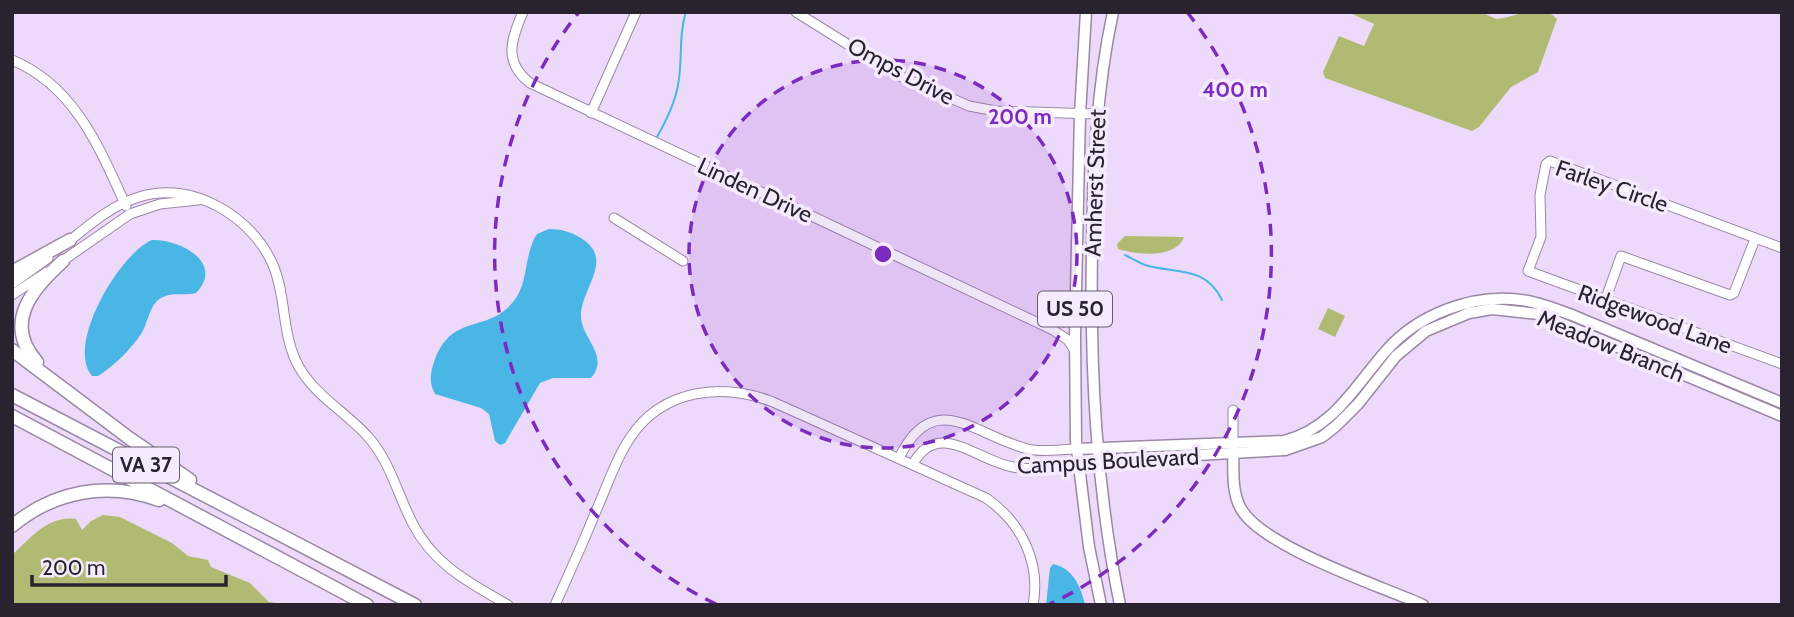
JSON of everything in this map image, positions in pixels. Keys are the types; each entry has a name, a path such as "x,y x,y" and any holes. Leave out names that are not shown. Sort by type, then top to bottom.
{"highway":[{"path":"12,272 70,240"},
{"path":"63,261 31,294 23,316 24,335 35,359 87,406"},
{"path":"12,350 156,458 280,534"},
{"name":"VA 37","path":"12,395 415,605"},
{"name":"VA 37","path":"12,416 368,605"},
{"path":"12,526 33,510 60,497 116,491 149,497 232,533"}],"main road":[{"name":"Amherst Street","path":"1086,12 1080,114 1074,335 1076,449 1101,605"},
{"name":"Amherst Street","path":"1113,12 1097,114 1091,340 1096,447 1120,605"},
{"name":"Meadow Branch","path":"1233,448 1284,440 1318,427 1350,397 1403,335 1451,309 1498,298 1539,303 1572,315 1782,403"},
{"name":"Meadow Branch","path":"1233,448 1285,450 1322,437 1358,404 1396,356 1413,340 1444,321 1492,309 1539,314 1782,416"},
{"path":"1075,314 1080,330 1091,340"},
{"path":"1074,335 1084,343 1092,373"},
{"path":"1233,448 1237,500 1247,518 1262,533 1423,605"},
{"name":"Campus Boulevard","path":"1076,449 1233,448"},
{"name":"Campus Boulevard","path":"1078,466 1233,448"}],"street":[{"name":"Linden Drive","path":"523,12 511,45 511,60 516,71 530,83 1054,330 1068,340 1074,351"},
{"path":"591,113 636,12"},
{"name":"Omps Drive","path":"796,12 879,65 950,99 996,111 1097,114"},
{"path":"12,60 48,81 71,103 90,130 130,214"},
{"name":"Farley Circle","path":"1528,271 1542,237 1540,195 1546,164 1550,161 1782,248"},
{"path":"12,284 125,202 160,192 180,192 242,222 266,251 277,277 286,336 299,367 319,394 352,421 375,445 393,476 412,523 430,551 455,574 508,605"},
{"path":"12,295 130,214 160,204 200,200"},
{"path":"614,218 683,261"},
{"path":"1605,301 1621,256 1723,294 1734,293 1755,239"},
{"name":"Ridgewood Lane","path":"1528,271 1782,364"},
{"name":"Linden Drive","path":"1054,330 1074,335"},
{"name":"Campus Boulevard","path":"555,605 625,446 643,423 676,400 713,390 746,393 979,494 1011,520 1023,539 1032,564 1033,605"},
{"path":"1233,410 1233,448"},
{"name":"Campus Boulevard","path":"899,458 916,431 928,423 944,419 963,422 1026,449 1076,449"},
{"name":"Campus Boulevard","path":"913,464 926,446 944,442 1015,468 1078,466"}],"green space":[{"path":"1536,11 1551,14 1557,19 1538,72 1511,87 1479,127 1472,131 1325,78 1323,72 1339,36 1364,46 1374,24 1348,12 1481,12 1496,19"},
{"path":"1125,236 1184,237 1173,249 1145,254 1118,249 1117,244"},
{"path":"1328,308 1345,316 1335,337 1318,329"},
{"path":"103,515 120,517 172,543 188,556 208,560 211,567 250,583 269,602 292,605 12,605 12,555 48,524 76,519 82,530"}],"water":[{"path":"549,229 566,231 581,238 596,256 594,275 582,306 581,317 598,362 591,378 553,378 540,383 505,443 500,445 495,441 489,414 481,408 435,394 431,382 434,362 441,346 450,336 460,329 492,318 513,302 524,280 534,239 537,234"},
{"path":"152,240 175,244 195,255 205,272 204,282 196,293 170,295 158,300 144,329 132,345 104,372 92,376 86,362 85,344 100,301 125,262"},
{"path":"1053,564 1066,570 1075,579 1085,605 1046,605 1050,568"}],"waterway":[{"path":"657,137 677,92 686,12"},
{"path":"1125,255 1145,265 1198,276 1207,281 1222,300"}]}
